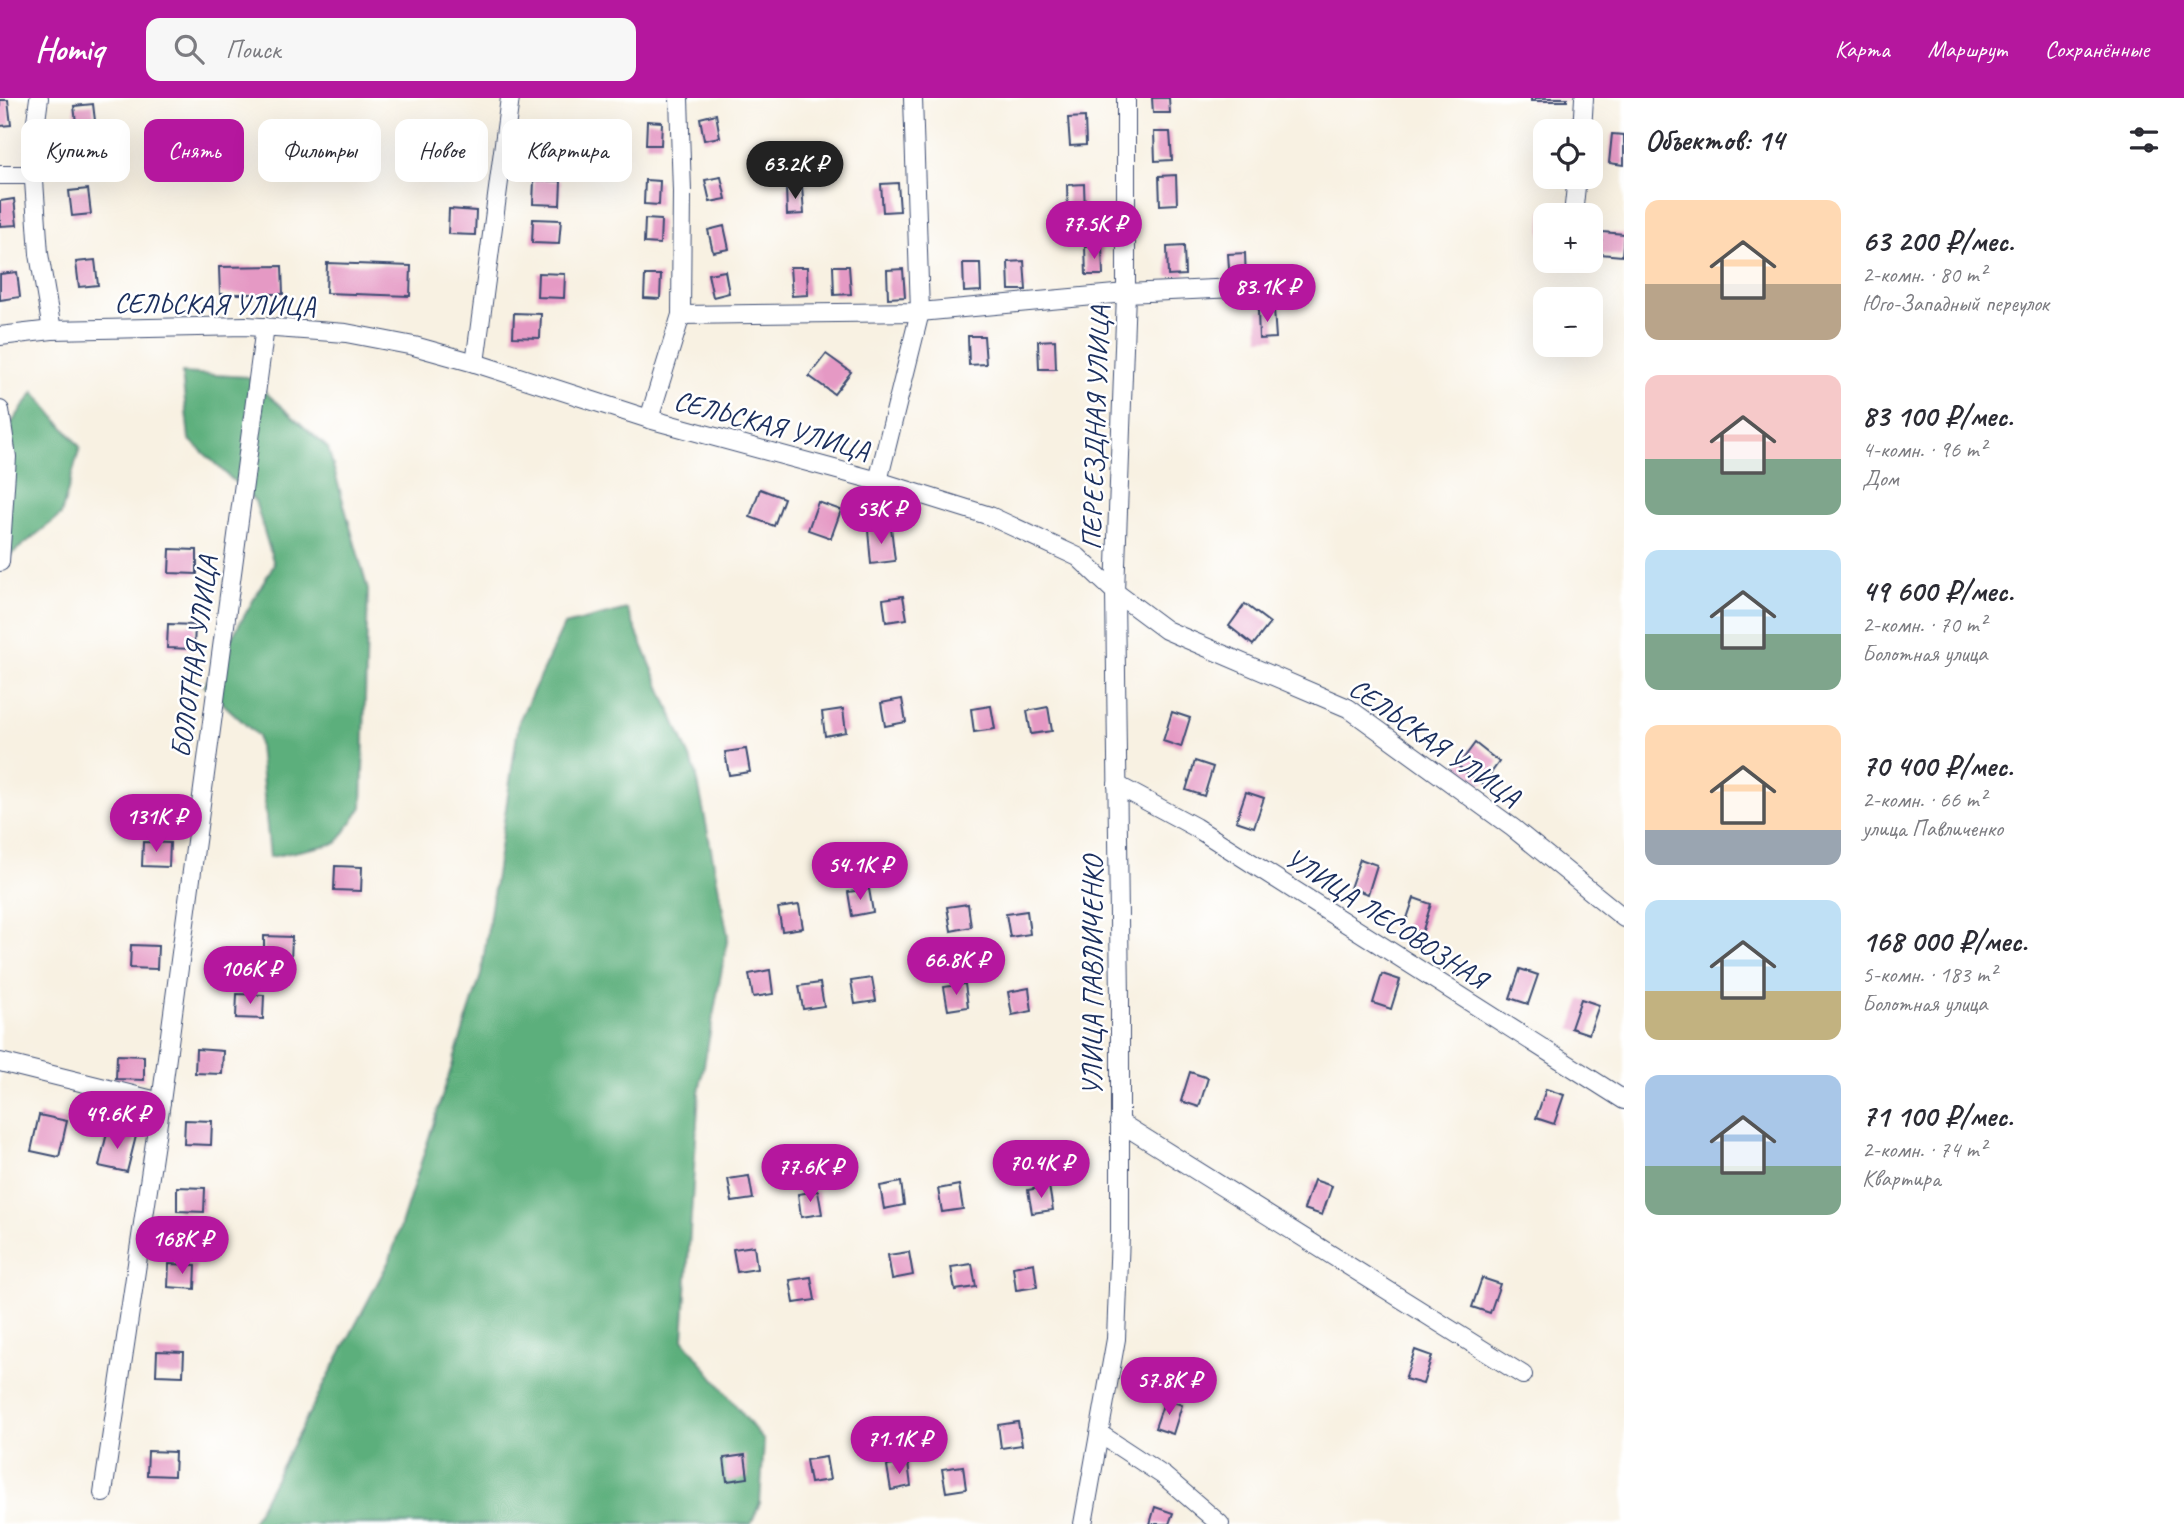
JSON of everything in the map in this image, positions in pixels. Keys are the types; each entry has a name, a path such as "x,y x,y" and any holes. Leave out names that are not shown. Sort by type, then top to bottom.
{"street":[{"path":"36,119 39,98"},
{"path":"475,363 510,98"},
{"path":"649,419 681,315 682,192 679,98"},
{"path":"878,481 920,312 913,98"},
{"name":"ПЕРЕЕЗДНАЯ УЛИЦА","path":"1115,592 1126,293 1126,98"},
{"path":"1583,119 1584,98"},
{"path":"0,175 21,175"},
{"path":"34,182 39,254 52,330"},
{"path":"681,315 920,312 1126,293 1280,286"},
{"name":"СЕЛЬСКАЯ УЛИЦА","path":"0,336 52,330 265,327 346,333 414,346 475,363 649,419 878,481 990,516 1078,557 1115,592 1166,631 1348,708 1513,828 1624,918"},
{"name":"БОЛОТНАЯ УЛИЦА","path":"103,1493 161,1102 265,327"},
{"path":"0,410 7,457 0,562"},
{"name":"УЛИЦА ПАВЛИЧЕНКО","path":"1083,1524 1116,1339 1120,1235 1121,1001 1115,592"},
{"name":"УЛИЦА ЛЕСОВОЗНАЯ","path":"1117,785 1195,827 1624,1100"},
{"path":"0,1062 161,1102"},
{"path":"1119,1122 1523,1375"},
{"path":"1100,1434 1164,1476 1220,1524"}],"green space":[{"path":"182,373 248,377 328,448 368,590 362,807 337,843 270,857 258,736 204,686 274,564 255,501 189,439"},
{"path":"34,392 80,447 61,515 0,563 0,439"},
{"path":"627,609 696,772 728,936 699,1092 683,1339 764,1441 760,1503 751,1524 251,1524 390,1259 481,975 519,721 564,625"}],"building":[{"path":"1152,98 1169,98 1170,113 1153,113"},
{"path":"1531,98 1567,98 1567,101 1531,101"},
{"path":"0,100 8,100 11,125 0,126"},
{"path":"93,104 95,119 76,119 74,106"},
{"path":"716,114 720,137 704,140 700,118"},
{"path":"1085,117 1086,145 1070,146 1068,118"},
{"path":"647,121 662,122 661,145 646,145"},
{"path":"1154,132 1170,132 1172,160 1155,161"},
{"path":"1612,134 1624,135 1624,165 1609,163"},
{"path":"1176,175 1177,204 1160,205 1159,176"},
{"path":"721,177 726,199 710,202 705,180"},
{"path":"645,180 660,181 659,205 644,204"},
{"path":"534,182 561,182 560,205 533,204"},
{"path":"898,183 900,211 883,212 881,184"},
{"path":"1084,184 1085,213 1068,214 1067,185"},
{"path":"802,186 804,214 787,215 786,187"},
{"path":"88,189 91,214 72,216 69,191"},
{"path":"14,199 17,225 0,226 0,201"},
{"path":"449,209 476,211 475,235 448,234"},
{"path":"533,219 561,220 559,244 532,243"},
{"path":"645,219 661,220 660,244 644,243"},
{"path":"724,226 729,249 713,252 708,230"},
{"path":"1603,232 1624,234 1622,256 1603,254"},
{"path":"1102,246 1103,275 1086,275 1085,247"},
{"path":"1184,246 1185,275 1168,276 1167,247"},
{"path":"1245,253 1246,281 1230,282 1228,254"},
{"path":"95,260 98,285 79,287 76,262"},
{"path":"1024,261 1026,290 1009,290 1008,262"},
{"path":"327,263 411,266 410,296 326,293"},
{"path":"963,263 980,263 981,291 964,292"},
{"path":"282,266 283,294 220,294 219,267"},
{"path":"833,266 849,266 851,294 834,295"},
{"path":"790,267 807,267 808,295 792,296"},
{"path":"903,269 905,297 888,298 887,270"},
{"path":"725,271 729,293 713,297 708,274"},
{"path":"17,272 20,297 0,300 0,274"},
{"path":"538,273 565,274 564,298 537,297"},
{"path":"645,275 661,275 660,299 644,298"},
{"path":"1274,309 1276,338 1259,339 1258,310"},
{"path":"514,313 541,314 540,338 513,337"},
{"path":"968,336 984,336 986,364 969,365"},
{"path":"1055,340 1056,369 1039,369 1038,341"},
{"path":"826,354 851,372 834,394 809,376"},
{"path":"760,489 784,498 774,526 750,517"},
{"path":"818,502 841,510 831,538 808,530"},
{"path":"891,527 895,561 871,564 868,530"},
{"path":"170,549 197,550 197,574 169,573"},
{"path":"903,596 907,619 886,622 883,599"},
{"path":"1245,604 1270,623 1253,645 1229,626"},
{"path":"168,624 195,625 194,649 167,648"},
{"path":"902,699 906,722 885,726 881,703"},
{"path":"991,706 995,729 974,732 971,709"},
{"path":"1048,707 1052,731 1031,734 1027,711"},
{"path":"843,709 846,732 825,736 822,712"},
{"path":"1172,712 1190,718 1181,747 1163,741"},
{"path":"1475,743 1499,762 1483,784 1458,766"},
{"path":"746,749 750,772 729,775 725,752"},
{"path":"1195,761 1213,767 1204,796 1186,790"},
{"path":"1246,792 1264,798 1254,827 1236,821"},
{"path":"143,842 170,843 169,867 142,866"},
{"path":"1360,859 1377,865 1368,894 1350,888"},
{"path":"335,866 362,867 361,891 334,890"},
{"path":"869,889 873,912 852,916 848,892"},
{"path":"1414,898 1431,904 1422,933 1404,927"},
{"path":"968,904 971,927 951,931 947,907"},
{"path":"799,905 803,928 782,931 778,908"},
{"path":"1027,911 1030,934 1010,937 1006,914"},
{"path":"264,936 292,937 291,961 264,960"},
{"path":"131,945 158,946 157,969 130,968"},
{"path":"1520,969 1538,975 1528,1004 1510,998"},
{"path":"770,970 773,994 753,997 749,974"},
{"path":"1382,974 1400,980 1391,1009 1373,1003"},
{"path":"872,978 876,1001 855,1004 851,981"},
{"path":"820,983 824,1006 803,1009 799,986"},
{"path":"965,984 968,1007 948,1010 944,987"},
{"path":"1029,988 1032,1011 1012,1015 1008,992"},
{"path":"237,994 264,995 263,1019 236,1018"},
{"path":"1581,999 1599,1005 1589,1034 1571,1028"},
{"path":"196,1049 223,1051 222,1074 195,1073"},
{"path":"117,1055 144,1056 144,1080 116,1079"},
{"path":"1190,1072 1208,1078 1199,1107 1181,1101"},
{"path":"1546,1089 1564,1095 1554,1124 1536,1118"},
{"path":"39,1115 67,1121 59,1157 31,1151"},
{"path":"185,1120 212,1121 211,1145 184,1144"},
{"path":"108,1129 136,1136 127,1172 99,1166"},
{"path":"749,1176 753,1199 732,1202 728,1179"},
{"path":"1314,1180 1332,1186 1322,1215 1304,1209"},
{"path":"901,1182 904,1205 884,1209 880,1186"},
{"path":"959,1185 963,1209 942,1212 938,1189"},
{"path":"1049,1186 1053,1210 1032,1213 1028,1190"},
{"path":"177,1187 205,1188 204,1212 177,1211"},
{"path":"818,1191 822,1214 801,1217 798,1194"},
{"path":"754,1246 757,1269 737,1272 733,1249"},
{"path":"909,1252 913,1275 892,1279 888,1255"},
{"path":"1034,1263 1037,1287 1016,1290 1013,1267"},
{"path":"169,1264 196,1265 195,1289 168,1287"},
{"path":"972,1264 976,1287 955,1290 951,1267"},
{"path":"811,1277 815,1300 794,1303 790,1280"},
{"path":"1482,1278 1500,1284 1490,1313 1472,1307"},
{"path":"1415,1350 1432,1356 1423,1384 1405,1379"},
{"path":"157,1351 184,1352 183,1376 156,1375"},
{"path":"1165,1399 1182,1405 1173,1434 1155,1428"},
{"path":"1018,1422 1022,1445 1001,1448 998,1425"},
{"path":"148,1451 175,1452 174,1476 147,1475"},
{"path":"745,1455 748,1478 727,1481 724,1458"},
{"path":"826,1457 830,1480 810,1483 806,1460"},
{"path":"908,1463 911,1486 891,1490 887,1466"},
{"path":"963,1466 966,1489 946,1492 942,1469"},
{"path":"1155,1507 1173,1513 1169,1524 1150,1524"}]}
